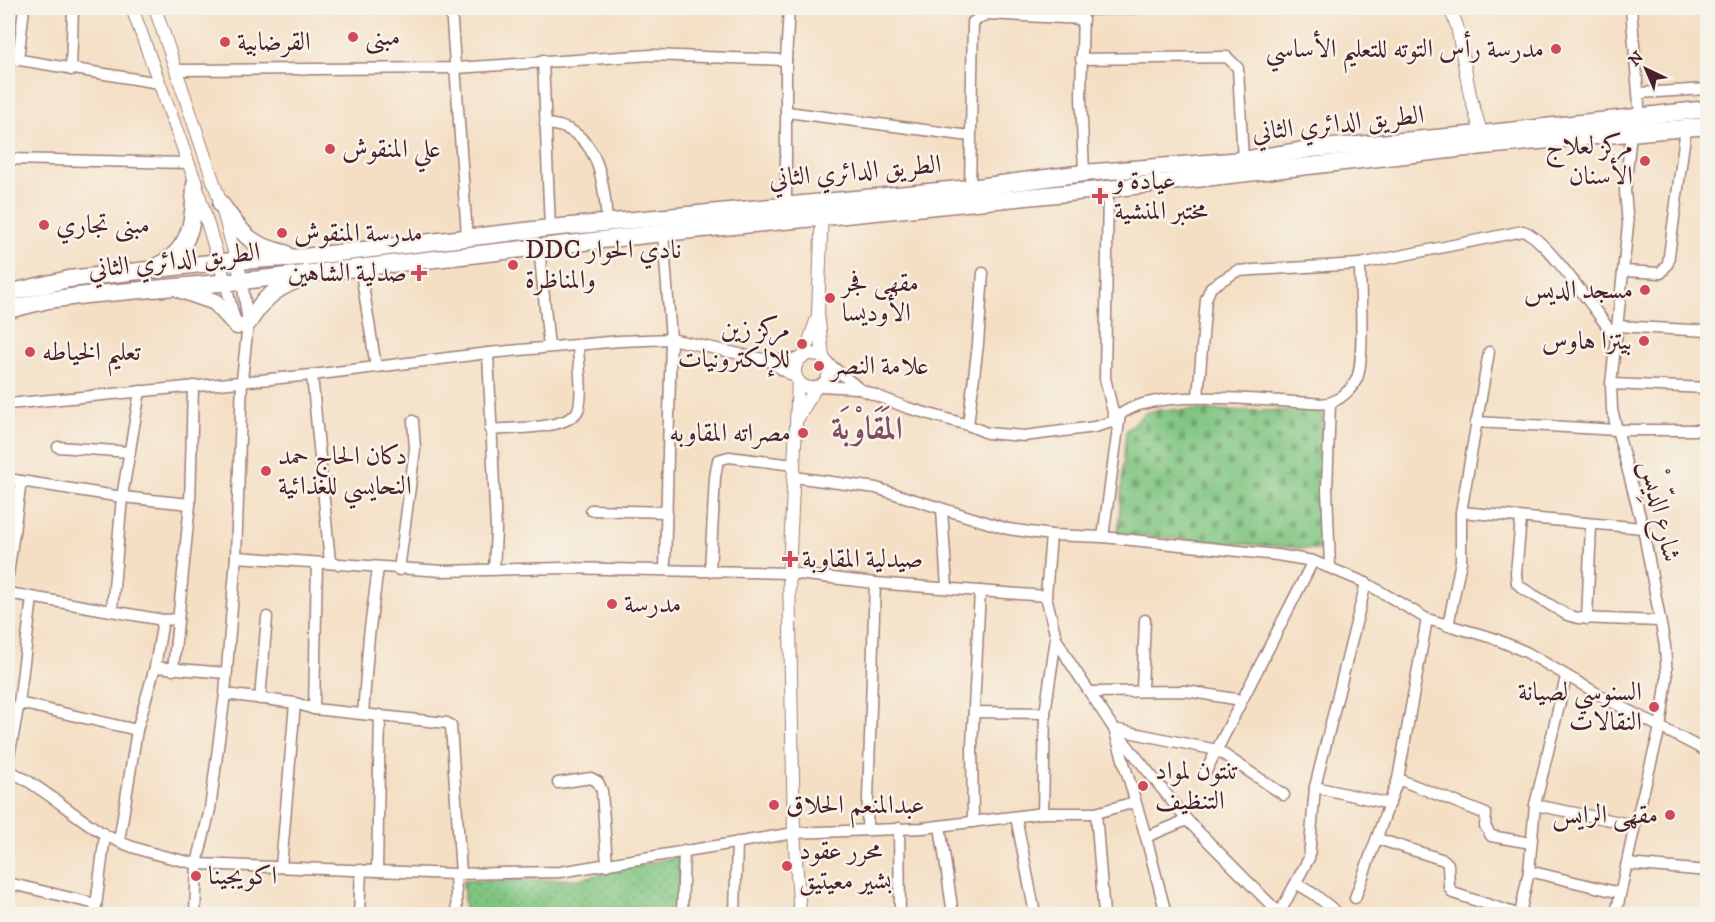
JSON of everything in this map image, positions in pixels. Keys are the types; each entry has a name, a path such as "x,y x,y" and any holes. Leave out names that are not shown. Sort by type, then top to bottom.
{"main road":[{"name":"الطريق الدائري الثاني","path":"8,292 69,279 219,262 304,257 786,203 822,210 1108,189 1707,108"},
{"name":"الطريق الدائري الثاني","path":"8,310 48,300 242,281 663,233 1084,173 1243,160 1311,149 1631,134 1707,126"},
{"path":"145,271 169,261 181,249 194,219 195,184"},
{"path":"221,204 245,237 258,246 304,257"},
{"path":"171,288 215,302 242,325 276,288 317,272"}],"street":[{"path":"24,8 13,59 159,83"},
{"path":"71,70 73,8"},
{"path":"132,8 195,184 225,282 242,325"},
{"path":"155,8 178,70 221,204 242,281 244,349 236,557 225,694 210,809 197,864 195,915"},
{"path":"451,8 467,237"},
{"path":"778,8 789,11 786,60 786,203"},
{"path":"970,188 971,26 977,18 987,14 1139,8"},
{"path":"1450,8 1457,26 1470,95 1483,140"},
{"path":"1631,8 1640,117"},
{"path":"1083,12 1084,173"},
{"path":"178,70 456,68 543,60 651,55 786,60"},
{"path":"1082,59 1227,57 1238,68 1243,160"},
{"path":"543,60 550,228"},
{"path":"1639,93 1707,89"},
{"path":"787,112 970,136"},
{"name":"شارع الدِّيسْ","path":"1616,915 1635,825 1660,728 1667,678 1660,621 1643,528 1612,410 1611,384 1628,225 1624,191 1631,134 1640,117"},
{"path":"546,124 570,128 589,148 600,169 607,222"},
{"path":"1623,271 1661,273 1668,263 1686,128"},
{"path":"8,159 187,162"},
{"path":"1103,537 1117,418 1105,378 1108,189"},
{"path":"798,419 818,386 829,374 824,359 818,314 822,210"},
{"path":"1198,397 1206,298 1211,287 1220,279 1237,271 1360,264 1528,232 1549,252 1616,338"},
{"path":"663,233 671,339 665,568"},
{"path":"539,247 549,347"},
{"path":"767,360 797,379 803,386 857,388 908,408 968,425 987,434 1024,436 1095,427 1140,405 1198,397 1330,403 1351,388 1360,369 1360,264"},
{"path":"360,266 376,367"},
{"path":"968,425 978,344 983,273"},
{"path":"800,915 794,833 789,573 798,419 796,365 818,314"},
{"path":"1617,326 1707,331"},
{"path":"8,404 312,375 549,347 671,339 767,360 813,354 824,359 857,388"},
{"path":"490,430 556,424 573,416 578,409 579,398 578,345"},
{"path":"1448,626 1461,561 1461,512 1489,352"},
{"path":"488,353 496,530 494,570"},
{"path":"312,375 330,562"},
{"path":"1611,384 1707,388"},
{"path":"173,670 190,504 193,386"},
{"path":"112,610 122,497 140,391"},
{"path":"1330,403 1327,489 1330,567"},
{"path":"399,570 415,449 413,421"},
{"path":"1476,422 1617,430 1707,430"},
{"path":"58,447 130,452"},
{"path":"710,571 715,477 718,460 729,457 876,488 1008,529 1051,535 1103,537 1313,561 1366,583 1427,619 1493,638 1526,652 1566,677 1707,752"},
{"path":"8,479 122,497 190,504"},
{"path":"8,575 21,481"},
{"path":"942,509 947,588"},
{"path":"591,510 667,512"},
{"path":"1461,512 1643,528"},
{"path":"1521,519 1517,583 1567,615 1587,619 1660,621"},
{"path":"1587,619 1591,525"},
{"path":"1051,535 1046,596 1056,638 1114,729 1187,820 1280,914 1309,858 1315,787 1366,583"},
{"path":"236,557 330,562 399,570 665,568 789,573 875,583 1046,596"},
{"path":"1205,773 1240,700 1313,561"},
{"path":"314,709 317,563"},
{"path":"363,714 369,636 378,568"},
{"path":"867,830 875,583"},
{"path":"973,822 974,712 980,591"},
{"path":"8,593 163,620 178,619"},
{"path":"8,762 19,703 32,598"},
{"path":"260,699 267,617"},
{"path":"1355,898 1398,779 1427,619"},
{"path":"119,841 137,730 155,667 163,620"},
{"path":"1142,689 1145,620"},
{"path":"1044,813 1045,713 1056,638"},
{"path":"155,667 226,673"},
{"path":"1378,839 1444,860 1448,864 1449,887 1453,893 1519,915 1528,871 1535,805 1566,677"},
{"path":"1090,692 1142,689 1186,691 1240,700"},
{"path":"225,694 295,703 314,709 380,715 451,726 458,874 457,915"},
{"path":"19,703 137,730"},
{"path":"281,867 295,703"},
{"path":"974,712 1045,713"},
{"path":"377,872 380,715"},
{"path":"1114,729 1217,750 1284,795"},
{"path":"1114,729 1166,915"},
{"path":"8,770 50,795 105,835 197,864 377,872 458,874 560,872 794,833 940,826 1044,813 1096,813 1135,802"},
{"path":"558,783 591,778 598,782 602,790 607,865"},
{"path":"1398,779 1486,814 1485,826 1491,836 1531,843"},
{"path":"1315,787 1390,804"},
{"path":"1535,805 1635,825"},
{"path":"1096,813 1104,915"},
{"path":"1016,817 1035,915"},
{"path":"1146,837 1187,820"},
{"path":"940,826 953,915"},
{"path":"899,828 900,915"},
{"path":"8,883 95,909 105,835"},
{"path":"735,915 737,842"},
{"path":"682,915 684,850"},
{"path":"1627,864 1707,871"},
{"path":"359,915 361,870"},
{"path":"1528,871 1620,894"},
{"path":"1297,884 1322,900 1338,915"}],"green space":[{"path":"1157,410 1322,411 1322,550 1118,534 1126,431 1145,413"},
{"path":"680,856 678,914 465,914 463,881 579,879"}],"place":[{"name":"مبنى","path":"353,37"},
{"name":"القرضابية","path":"225,42"},
{"name":"مدرسة رأس التوته للتعليم الأساسي","path":"1556,49"},
{"name":"علي المنقوش","path":"330,149"},
{"name":"مركز لعلاج الأسنان","path":"1645,161"},
{"name":"عيادة و مختبر المنشية","path":"1100,196"},
{"name":"مبنى تجاري","path":"44,225"},
{"name":"مدرسة المنقوش","path":"282,233"},
{"name":"DDC نادي الحوار والمناظرة","path":"513,265"},
{"name":"صدلية الشاهين","path":"419,273"},
{"name":"مسجد الديس","path":"1645,290"},
{"name":"مقهى فجر الأوديسا","path":"830,298"},
{"name":"بيتزا هاوس","path":"1644,341"},
{"name":"مركز زين للإلكترونيات","path":"802,344"},
{"name":"تعليم الخياطه","path":"30,352"},
{"name":"علامة النصر","path":"819,366"},
{"name":"مصراته المقاوبه","path":"803,433"},
{"name":"دكان الحاج حمد النحايسي للغذائية","path":"266,471"},
{"name":"صيدلية المقاوبة","path":"790,559"},
{"name":"مدرسة","path":"612,604"},
{"name":"السنوسي لصيانة النقالات","path":"1654,707"},
{"name":"تنتون لمواد التنظيف","path":"1143,786"},
{"name":"عبدالمنعم الحلاق","path":"774,805"},
{"name":"مقهى الرايس","path":"1670,815"},
{"name":"محرر عقود بشير معيتيق","path":"787,866"},
{"name":"اكويجينا","path":"196,876"}],"district":[{"name":"المَقَاوْبَة","path":"867,430"}]}
